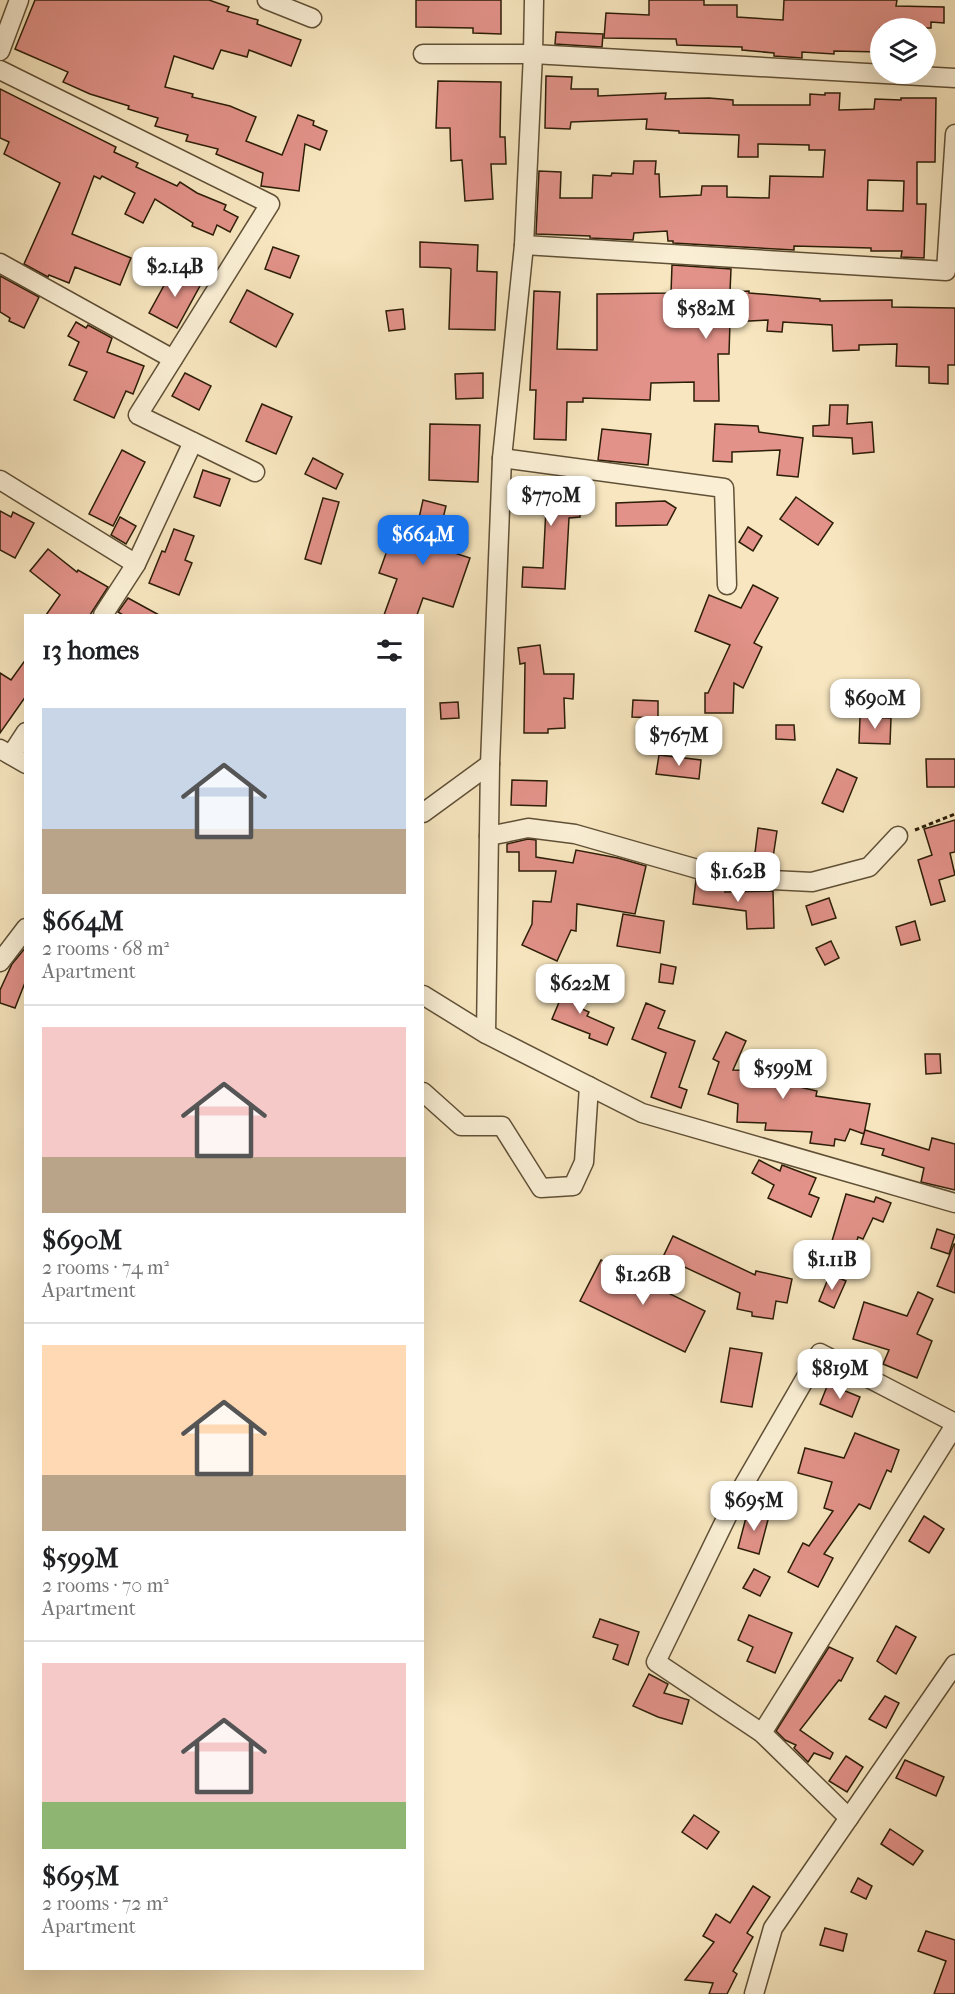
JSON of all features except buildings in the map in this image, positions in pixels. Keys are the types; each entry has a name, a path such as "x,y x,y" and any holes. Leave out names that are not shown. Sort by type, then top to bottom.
{"street":[{"path":"0,51 19,0"},
{"path":"267,0 312,18"},
{"path":"486,1034 489,764 502,458 524,245 534,0"},
{"path":"423,54 533,54 955,78"},
{"path":"0,70 270,204 138,416 255,472"},
{"path":"524,245 945,271 955,134"},
{"path":"0,263 173,359"},
{"path":"104,614 136,564 193,442"},
{"path":"502,458 724,488 727,585"},
{"path":"0,480 136,564"},
{"path":"12,756 24,735"},
{"path":"424,812 489,764"},
{"path":"489,836 528,828 575,834 701,870 754,879 812,882 868,867 898,836"},
{"path":"0,962 24,931"},
{"path":"424,996 486,1034 642,1113 955,1203"},
{"path":"424,1093 461,1126 502,1126 541,1188 573,1186 584,1162 589,1086"},
{"path":"762,1733 955,1424 820,1353 735,1500 656,1662 762,1733 849,1818"},
{"path":"754,1994 773,1928 955,1664"}],"path":[{"path":"898,836 955,814"}]}
